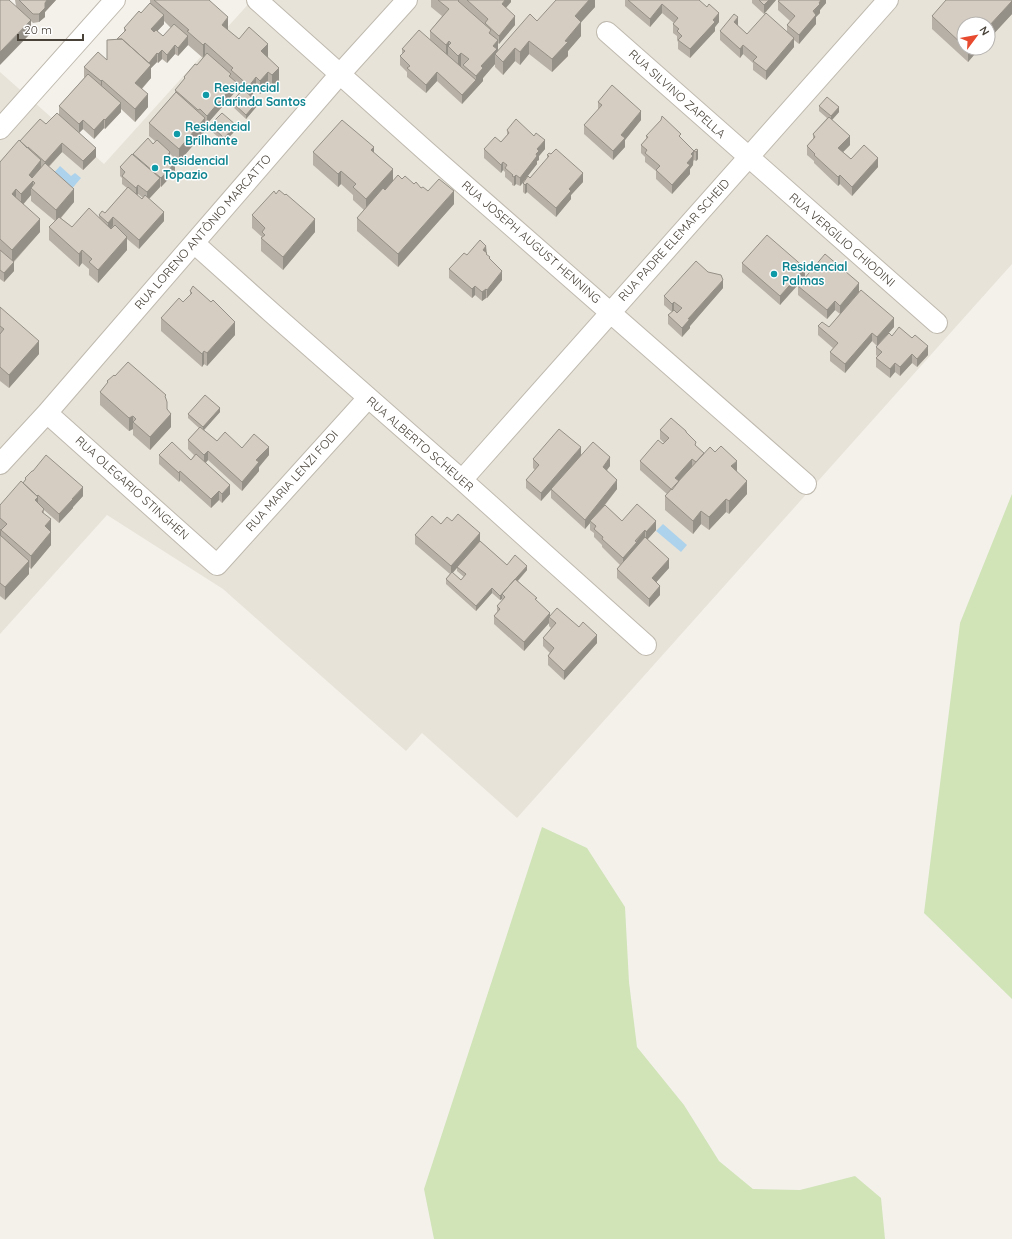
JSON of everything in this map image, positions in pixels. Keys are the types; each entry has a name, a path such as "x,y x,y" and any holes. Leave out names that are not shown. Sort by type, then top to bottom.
{"street":[{"path":"0,129 115,0"},
{"name":"RUA JOSEPH AUGUST HENNING","path":"257,0 806,484"},
{"name":"RUA LORENO ANTÔNIO MARCATTO","path":"0,464 406,0"},
{"name":"RUA PADRE ELEMAR SCHEID","path":"462,480 888,0"},
{"name":"RUA SILVINO ZAPELLA","path":"606,32 748,157"},
{"name":"RUA VERGÍLIO CHIODINI","path":"748,157 937,323"},
{"name":"RUA ALBERTO SCHEUER","path":"194,243 646,645"},
{"name":"RUA MARIA LENZI FODI","path":"217,565 368,398"},
{"name":"RUA OLEGARIO STINGHEN","path":"46,413 217,565"}],"shaded area":[{"path":"252,0 1012,0 1012,264 517,818 422,733 406,751 223,589 107,515 0,634 0,72 104,164"}],"green space":[{"path":"1012,494 1012,999 924,913 960,623"},
{"path":"542,827 587,848 625,907 629,982 637,1047 684,1105 719,1161 753,1189 800,1190 855,1176 881,1198 885,1239 434,1239 424,1189"}],"water":[{"path":"60,166 71,176 75,173 81,178 70,191 52,175"},
{"path":"663,524 687,545 681,552 656,531"}],"building":[{"path":"0,0 9,0 31,20 0,52"},
{"path":"19,0 47,0 45,3 45,8 39,14 33,14"},
{"path":"154,0 209,0 228,17 222,25 239,39 249,27 268,44 261,51 279,68 272,75 268,72 260,81 256,77 249,86 231,70 233,68 205,43 203,45 187,31 189,30"},
{"path":"438,0 459,0 458,1 491,30 489,33 498,40 493,46 497,49 481,66 483,68 476,76 463,65 469,59 461,53 458,56 448,46 451,43 449,41 446,45 430,31 449,9"},
{"path":"467,0 505,0 502,4 515,16 499,36 485,23 488,19"},
{"path":"556,0 589,0 575,16 581,22 565,41 568,42 552,59 529,41 520,52 515,48 503,62 495,54 530,14 537,21"},
{"path":"628,0 699,0 707,7 709,4 719,13 713,20 715,22 690,49 678,40 682,36 677,31 679,29 673,24 678,18 662,4 650,19"},
{"path":"759,0 769,0 764,5"},
{"path":"821,0 819,3 820,4 813,11 816,15 799,35 787,25 795,16 778,1"},
{"path":"946,0 1012,0 996,18 996,16 956,16 956,38 932,16"},
{"path":"150,3 164,15 151,29 154,32 156,30 163,36 174,24 188,36 178,48 175,45 167,55 162,50 158,54 157,53 149,63 122,39 117,39 126,30 124,28 139,11 141,13"},
{"path":"766,13 794,38 766,71 753,61 757,57 743,45 740,49 720,31 734,14 738,17 734,22 747,34"},
{"path":"419,30 476,80 462,95 437,72 426,85 407,68 410,66 400,56 405,51 402,49"},
{"path":"122,39 151,65 135,83 148,94 135,109 102,80 101,81 84,67 98,52 107,60 107,40"},
{"name":"Residencial Clarinda Santos","path":"207,53 231,74 229,76 236,82 207,116 175,90 195,64 197,65"},
{"path":"88,74 121,103 94,130 83,120 79,124 59,106"},
{"path":"612,85 641,111 621,135 625,138 613,151 584,125 602,105 598,102"},
{"path":"243,89 257,102 246,115 232,102"},
{"path":"176,92 205,118 179,149 149,123"},
{"path":"827,97 839,107 831,116 819,106"},
{"path":"57,113 96,148 83,161 62,143 45,162 20,141 40,119 46,124"},
{"path":"222,113 236,125 224,138 210,125"},
{"path":"662,116 681,134 679,136 694,151 691,154 693,156 687,163 690,165 672,185 656,170 660,166 645,153 647,150 641,145 648,137 646,136 661,120"},
{"path":"829,117 850,136 838,148 851,159 864,145 878,158 852,187 840,175 838,177 814,155 815,154 807,146 815,137 813,134"},
{"path":"516,119 534,136 536,133 545,140 537,149 539,151 536,154 537,156 520,178 516,175 514,177 512,176 513,175 505,168 507,165 503,162 501,165 484,149 495,137 501,142 509,133 507,130"},
{"path":"342,120 374,147 371,150 393,169 366,199 353,187 356,184 341,171 338,174 313,152"},
{"name":"Residencial Topazio","path":"148,138 153,144 157,140 170,152 167,156 175,163 161,178 133,154"},
{"path":"19,140 41,160 29,175 32,178 45,163 74,189 56,210 31,188 35,183 33,181 21,194 16,189 12,194 40,219 12,250 0,239 0,162"},
{"path":"556,149 583,173 569,189 571,191 556,208 527,183 525,185 523,183 528,176 530,178 549,156 547,155 549,153 551,154"},
{"path":"132,154 160,178 147,192 138,185 136,188 122,176 125,172 120,167"},
{"path":"398,175 402,179 405,176 414,184 416,182 421,188 423,187 428,191 439,179 454,191 398,254 357,218 383,188 385,190"},
{"path":"128,187 142,199 145,195 164,212 139,240 113,217 108,223 99,215 102,211 105,213"},
{"path":"279,190 285,195 286,194 315,219 283,257 261,238 265,235 262,232 265,228 252,215 274,191 276,194"},
{"path":"89,208 111,229 115,225 127,237 98,270 89,262 92,259 82,250 79,254 49,227 59,217 72,227"},
{"name":"Residencial Palmas","path":"767,235 805,268 780,296 742,263"},
{"path":"480,240 486,246 483,250 502,271 487,290 486,289 482,292 475,286 472,289 449,269 464,253 467,255"},
{"path":"0,250 14,262 4,273 0,270"},
{"path":"825,254 859,283 840,306 835,301 827,310 798,286"},
{"path":"696,261 708,272 721,275 723,280 688,319 690,319 682,328 668,315 674,310 677,313 682,308 674,302 672,304 664,296"},
{"path":"193,286 211,302 213,300 235,322 207,353 204,351 202,354 161,318 179,298 183,302 192,293 190,291"},
{"path":"861,290 894,318 877,337 872,333 845,364 830,352 838,343 818,326 822,322 829,327"},
{"path":"0,307 39,341 9,375 0,367 0,334 4,329 0,326"},
{"path":"899,327 912,338 915,335 928,346 917,359 912,354 900,367 895,363 890,369 876,358 882,352 876,347 889,333 892,336"},
{"path":"128,362 166,395 167,409 171,414 150,437 133,422 136,419 133,416 129,418 100,392 108,382 107,381 114,375 115,376"},
{"path":"205,395 220,408 203,427 188,414"},
{"path":"671,418 686,431 696,442 695,445 704,453 696,462 692,459 675,478 679,481 672,490 640,461 658,440 663,444 669,438 660,430"},
{"path":"200,427 217,441 225,432 242,448 254,434 269,447 256,460 259,462 242,482 208,451 204,455 188,440"},
{"path":"559,429 581,447 541,493 526,480 539,465 533,459"},
{"path":"172,442 191,460 196,454 230,485 222,494 219,491 211,499 180,471 179,473 159,455"},
{"path":"593,442 610,457 603,467 617,480 585,520 551,489"},
{"path":"721,446 737,461 731,466 747,481 729,501 726,499 709,517 701,511 693,521 665,496 710,447 715,452"},
{"path":"46,455 83,487 59,514 23,483 26,479 25,478"},
{"path":"21,481 38,497 35,500 44,509 42,512 51,519 45,526 51,532 31,556 1,530 7,524 0,518 0,505"},
{"path":"637,504 656,521 635,541 637,542 623,558 602,539 603,537 594,529 596,526 590,521 605,505 622,521"},
{"path":"458,514 480,533 451,566 415,535 432,516 441,524 447,517 452,521"},
{"path":"0,535 29,561 5,587 0,583"},
{"path":"645,537 669,559 652,578 660,586 649,599 617,569"},
{"path":"480,541 507,565 515,555 527,566 500,596 492,588 476,606 446,579 452,572 461,580 466,574 457,567"},
{"path":"515,579 537,598 535,599 550,613 524,642 494,616 500,609 497,606 505,597 502,594"},
{"path":"557,608 579,627 583,622 597,635 564,671 548,656 554,648 543,638 556,623 549,617"}],"place":[{"name":"Residencial Clarinda Santos","path":"206,95"},
{"name":"Residencial Brilhante","path":"177,134"},
{"name":"Residencial Topazio","path":"155,168"},
{"name":"Residencial Palmas","path":"774,274"}]}
